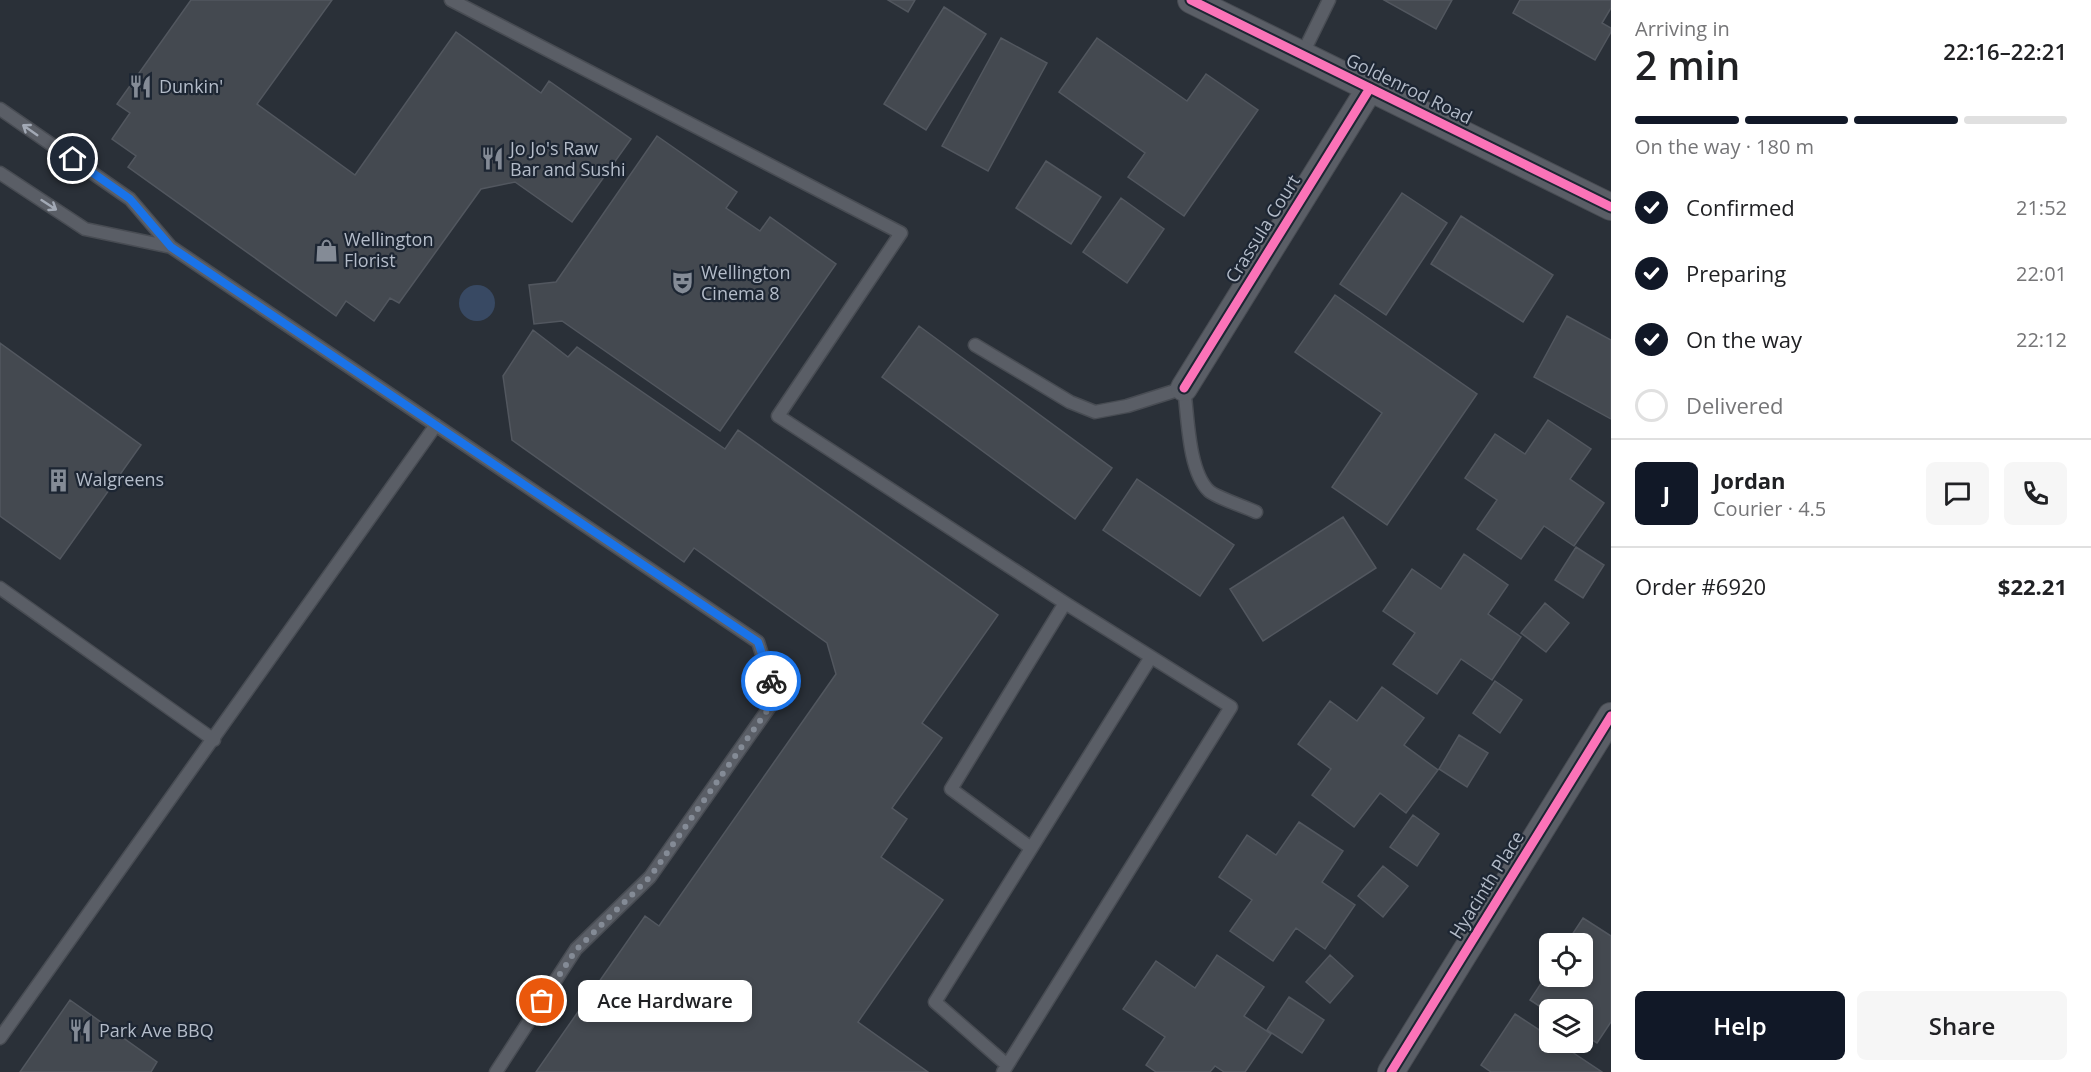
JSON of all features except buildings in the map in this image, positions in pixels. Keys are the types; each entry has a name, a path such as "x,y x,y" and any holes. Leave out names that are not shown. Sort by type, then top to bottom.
{"street":[{"name":"Goldenrod Road","path":"1200,2 1302,55 1611,207"},
{"name":"Crassula Court","path":"1184,388 1370,88"},
{"name":"Hyacinth Place","path":"1391,1072 1611,716"}],"lane":[{"path":"451,0 901,233 778,416 1065,603 1231,707 1005,1068 935,1002 1151,657"},
{"path":"1302,55 1329,0"},
{"path":"0,109 130,199 171,247 758,642 776,698 650,877 576,950 496,1072"},
{"path":"0,173 85,229 171,247"},
{"path":"975,345 1070,402 1095,412 1127,406 1184,388 1198,476 1210,492 1257,512"},
{"path":"0,1038 436,425"},
{"path":"0,588 214,740"},
{"path":"1031,848 951,789 1065,603"}],"water":[{"path":"477,285 490,290 495,303 490,316 477,321 464,316 459,303 464,290"}],"cycle path":[{"path":"1191,0 1611,207"},
{"path":"1184,388 1370,88"},
{"path":"1391,1072 1611,716"}],"way so far":[{"path":"542,1001 576,950 650,877 776,698 771,681"}],"place":[{"name":"Dunkin'","path":"141,87"},
{"name":"Jo Jo's Raw Bar and Sushi","path":"492,159"},
{"name":"Wellington Florist","path":"326,250"},
{"name":"Wellington Cinema 8","path":"683,283"},
{"name":"Walgreens","path":"58,480"},
{"name":"Ace Hardware","path":"542,1001"},
{"name":"Park Ave BBQ","path":"81,1031"}],"route":[{"path":"73,159 130,199 171,247 758,642 771,681"}]}
